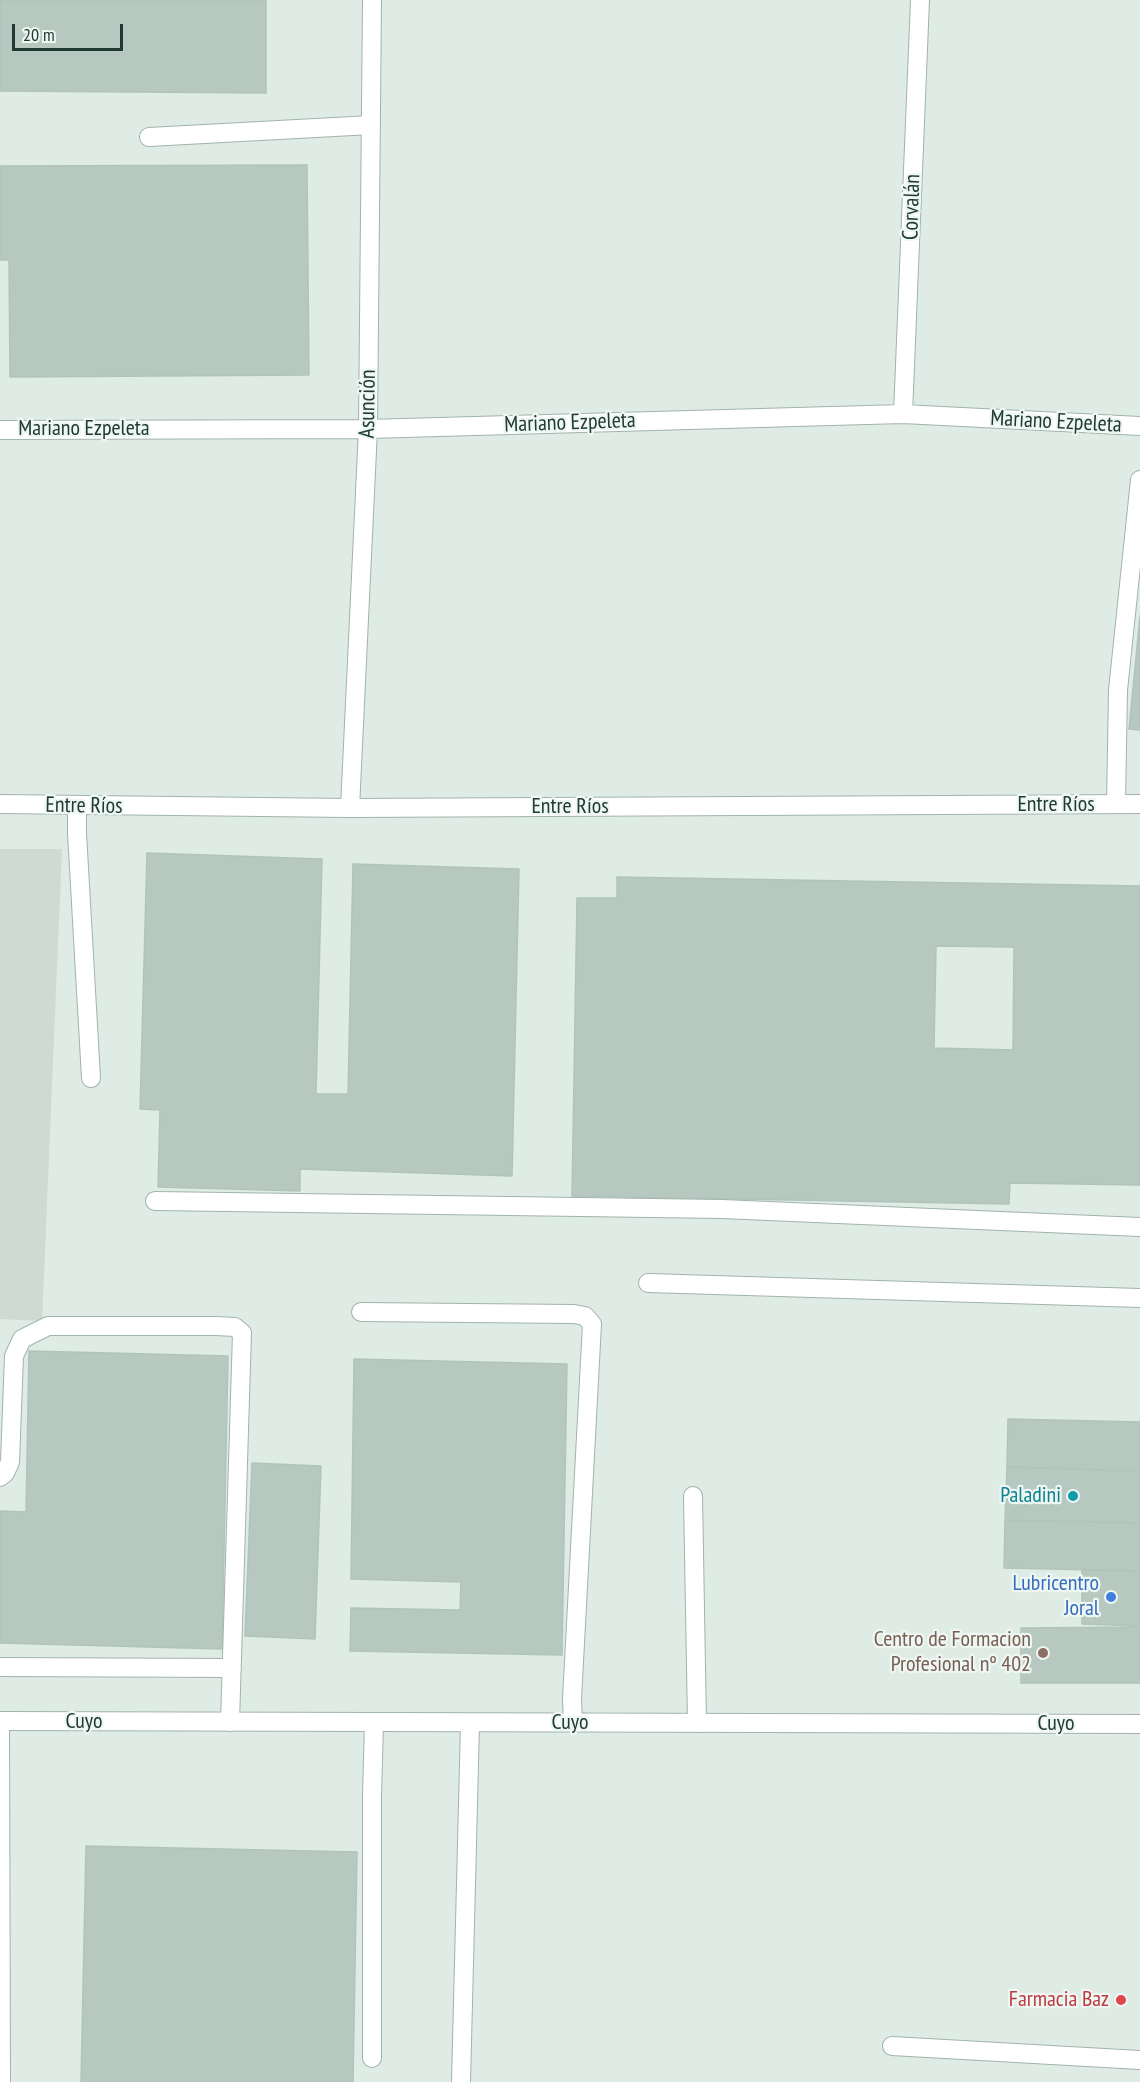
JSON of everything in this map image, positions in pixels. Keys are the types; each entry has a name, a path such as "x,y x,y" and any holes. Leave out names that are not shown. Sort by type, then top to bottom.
{"street":[{"name":"Asunción","path":"350,808 368,429 372,0"},
{"name":"Corvalán","path":"903,414 920,0"},
{"path":"148,137 371,125"},
{"name":"Mariano Ezpeleta","path":"0,430 368,429 903,414 1140,426"},
{"path":"1116,804 1118,690 1140,480"},
{"name":"Entre Ríos","path":"0,804 350,808 1140,804"},
{"path":"77,806 91,1078"},
{"path":"155,1201 722,1209 1140,1227"},
{"path":"648,1283 1140,1298"},
{"path":"361,1312 574,1314 585,1316 592,1324 572,1699 573,1723"},
{"path":"0,1477 5,1473 10,1462 14,1356 22,1339 48,1326 235,1327 242,1333 230,1722"},
{"path":"693,1496 697,1723"},
{"path":"0,1667 232,1668"},
{"path":"0,1721 1,2082"},
{"name":"Cuyo","path":"0,1721 1140,1724"},
{"path":"372,2058 374,1723"},
{"path":"461,2082 470,1724"},
{"path":"892,2046 1140,2060"}],"shaded area":[{"path":"0,849 62,849 42,1321 0,1319"}],"building":[{"path":"0,0 266,0 266,93 0,91"},
{"path":"307,165 309,375 10,377 9,260 0,260 0,166"},
{"path":"1140,616 1140,730 1129,729"},
{"path":"147,853 322,859 316,1094 348,1094 353,864 519,869 512,1176 300,1169 300,1191 158,1187 160,1110 140,1109"},
{"path":"617,877 1140,886 1140,1185 1010,1183 1009,1204 572,1196 577,898 617,898","holes":["936,946 1014,947 1013,1050 934,1048"]},
{"path":"29,1351 228,1356 222,1649 0,1643 0,1511 26,1512"},
{"path":"354,1359 567,1364 562,1655 350,1651 351,1608 460,1610 461,1582 351,1579"},
{"name":"Paladini","path":"1008,1419 1140,1422 1140,1471 1007,1467"},
{"path":"252,1463 321,1466 315,1639 245,1636"},
{"name":"Paladini","path":"1007,1467 1140,1471 1140,1523 1005,1520"},
{"path":"1005,1520 1140,1523 1140,1571 1004,1568"},
{"name":"Lubricentro Joral","path":"1082,1570 1140,1571 1140,1626 1082,1624"},
{"path":"1140,1627 1140,1683 1021,1683 1021,1628"},
{"path":"86,1846 357,1852 353,2082 81,2082"}],"place":[{"name":"Paladini","path":"1073,1496"},
{"name":"Lubricentro Joral","path":"1111,1597"},
{"name":"Centro de Formacion Profesional nº 402","path":"1043,1653"},
{"name":"Farmacia Baz","path":"1121,2000"}]}
